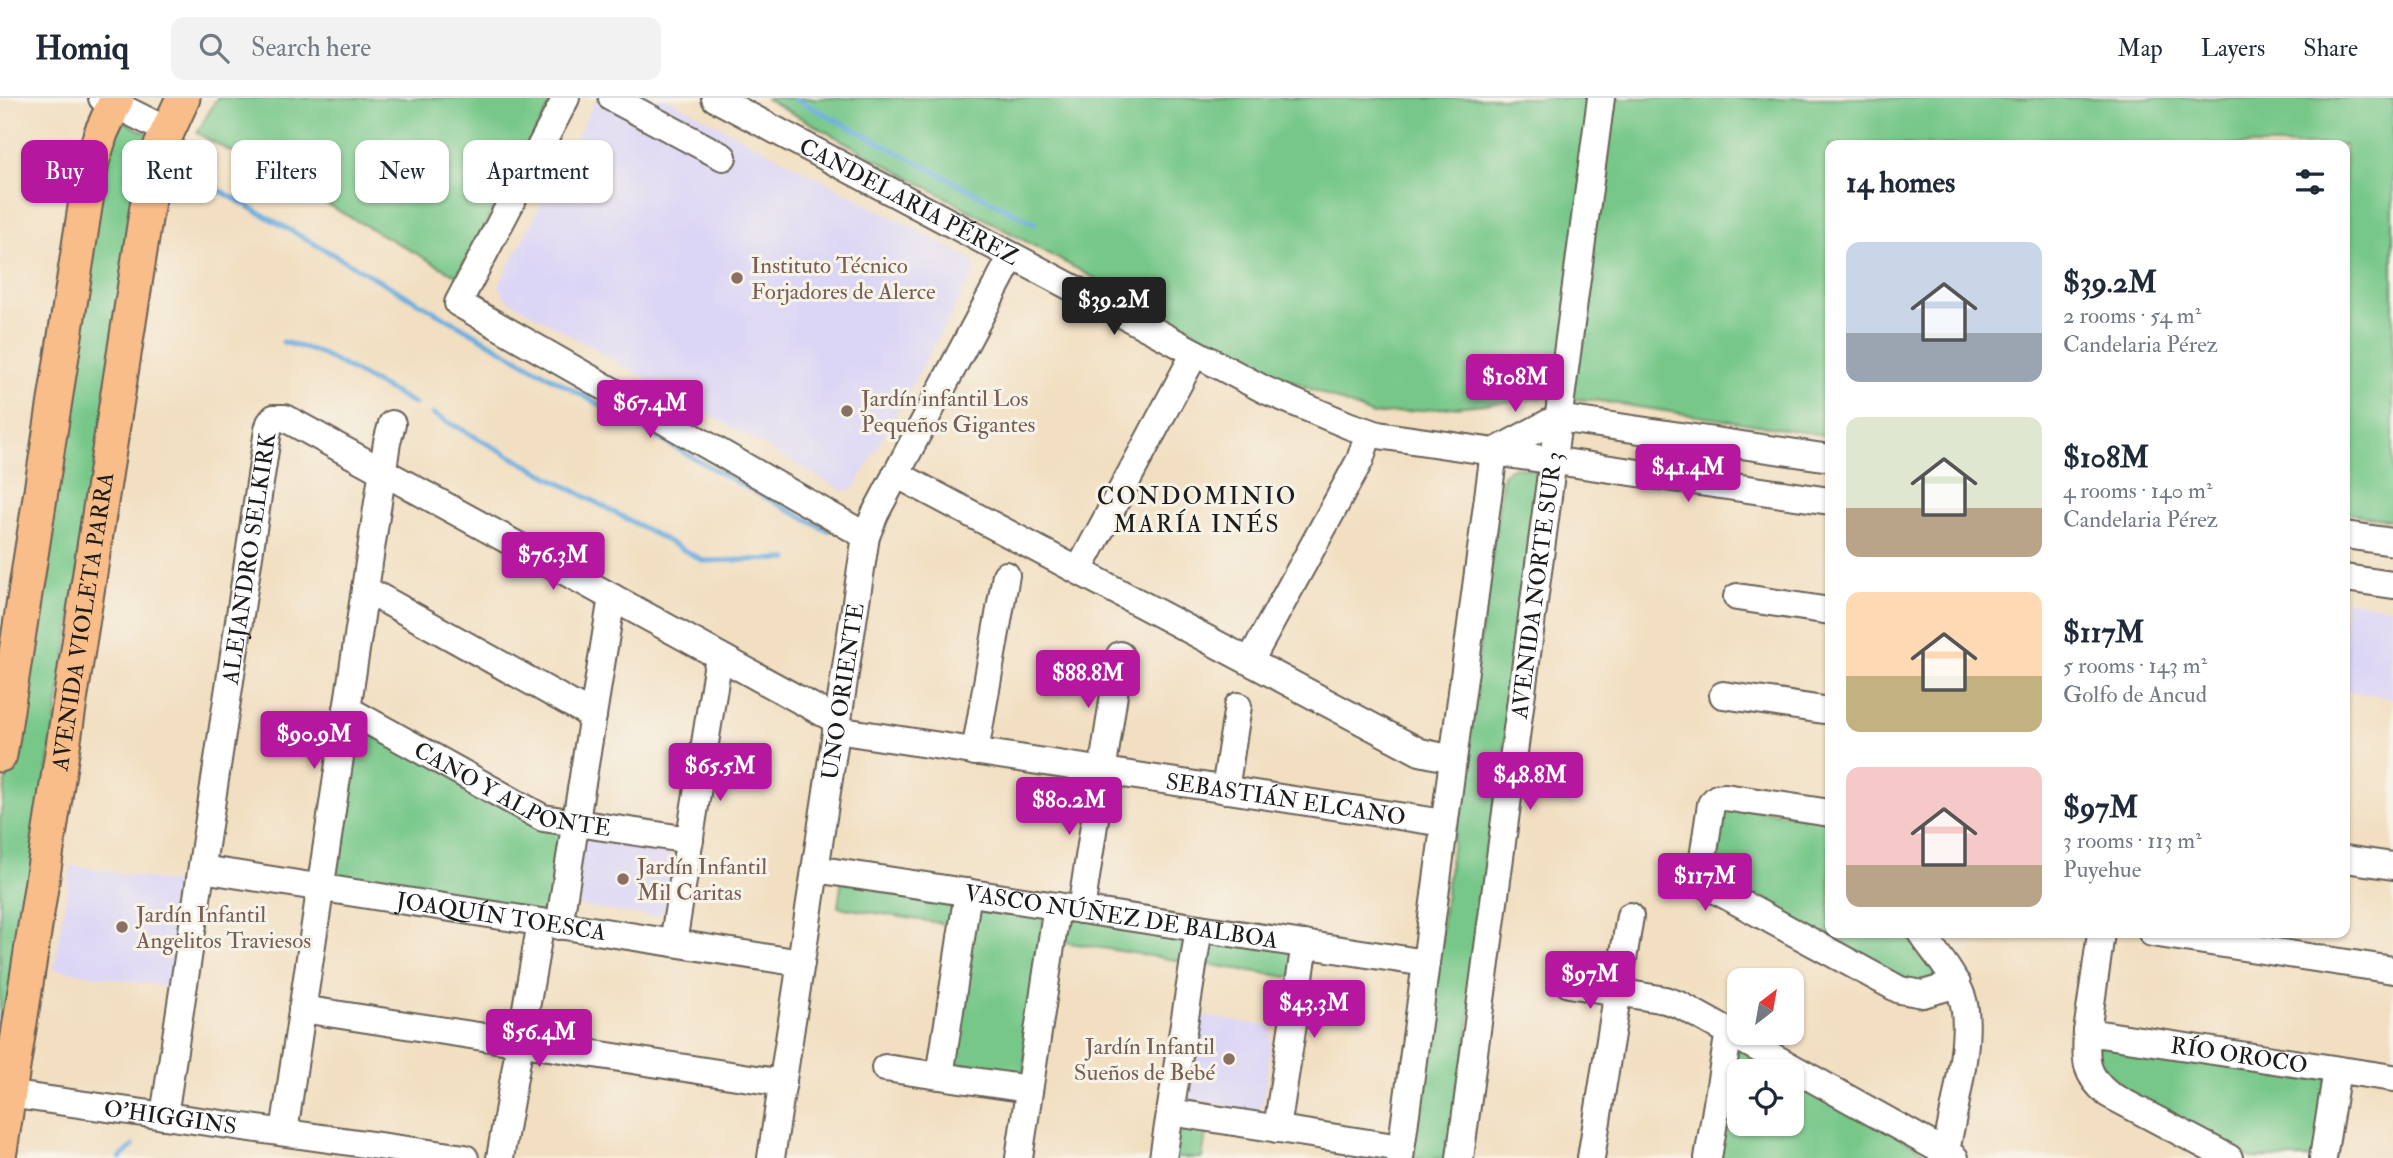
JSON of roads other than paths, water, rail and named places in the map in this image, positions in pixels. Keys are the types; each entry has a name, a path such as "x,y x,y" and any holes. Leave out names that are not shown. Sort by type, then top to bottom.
{"main road":[{"name":"AVENIDA VIOLETA PARRA","path":"0,1151 5,1093 151,181 157,156 183,98"},
{"path":"0,755 92,162 111,100"}],"street":[{"path":"566,98 458,303 866,536"},
{"path":"612,98 723,157"},
{"name":"CANDELARIA PÉREZ","path":"715,98 1265,390 1369,432 1825,501"},
{"name":"AVENIDA NORTE SUR 3","path":"1460,1158 1601,98"},
{"path":"111,100 168,131"},
{"name":"UNO ORIENTE","path":"771,1158 866,536 875,514 1012,256"},
{"path":"1079,570 1195,352"},
{"name":"SEBASTIÁN ELCANO","path":"274,418 285,418 719,656 837,725 975,752 1444,823"},
{"name":"ALEJANDRO SELKIRK","path":"164,1116 268,430 274,418"},
{"path":"1170,1112 1400,1153 1494,452 1558,418 1825,457"},
{"path":"284,1132 382,471 392,424"},
{"path":"1250,661 1360,460 1369,432"},
{"path":"896,474 1420,752 1453,758"},
{"path":"2350,536 2393,542"},
{"path":"975,752 1006,575"},
{"path":"2350,579 2393,585"},
{"path":"365,589 593,716"},
{"path":"500,1158 520,1042 576,824 612,597"},
{"path":"1737,597 1825,610"},
{"path":"1019,1158 1029,1089 1103,771 1120,655"},
{"path":"673,943 719,656"},
{"path":"1723,695 1825,710"},
{"path":"1225,790 1238,706"},
{"name":"CANO Y ALPONTE","path":"347,709 536,815 550,820 690,841"},
{"path":"1825,812 1717,798 1711,804 1701,872 1703,883 1900,990 1923,994 1957,984"},
{"path":"2350,860 2393,866"},
{"name":"JOAQUÍN TOESCA","path":"202,869 801,963"},
{"name":"VASCO NÚÑEZ DE BALBOA","path":"815,869 1426,963"},
{"path":"940,1076 968,892"},
{"path":"1591,1158 1630,916"},
{"path":"1163,1158 1199,928"},
{"path":"1754,1045 1948,1156 1966,1039 1965,1008 1957,984 1925,938"},
{"path":"2100,938 2087,1032 2089,1072 2097,1085 2108,1094 2229,1158"},
{"path":"2185,938 2393,970"},
{"path":"1277,1129 1306,944"},
{"path":"1569,984 1680,1005 1727,1030"},
{"path":"302,1009 783,1083"},
{"name":"RÍO OROCO","path":"2087,1032 2393,1078"},
{"path":"1708,1158 1727,1043"},
{"path":"885,1068 1029,1089"},
{"path":"2323,1158 2337,1070"},
{"name":"O'HIGGINS","path":"5,1093 465,1158"}],"waterway":[{"path":"794,98 1035,224"},
{"path":"217,189 828,531"},
{"path":"283,342 318,352 415,404"},
{"path":"433,414 704,561 788,559"},
{"path":"120,1158 133,1146"}],"place":[{"name":"Instituto Técnico Forjadores de Alerce","path":"737,278"},
{"name":"Jardín infantil Los Pequeños Gigantes","path":"847,411"},
{"name":"Jardín Infantil Mil Caritas","path":"623,879"},
{"name":"Jardín Infantil Angelitos Traviesos","path":"122,927"},
{"name":"Jardín Infantil Sueños de Bebé","path":"1229,1059"}],"district":[{"name":"CONDOMINIO MARÍA INÉS","path":"1197,510"}]}
